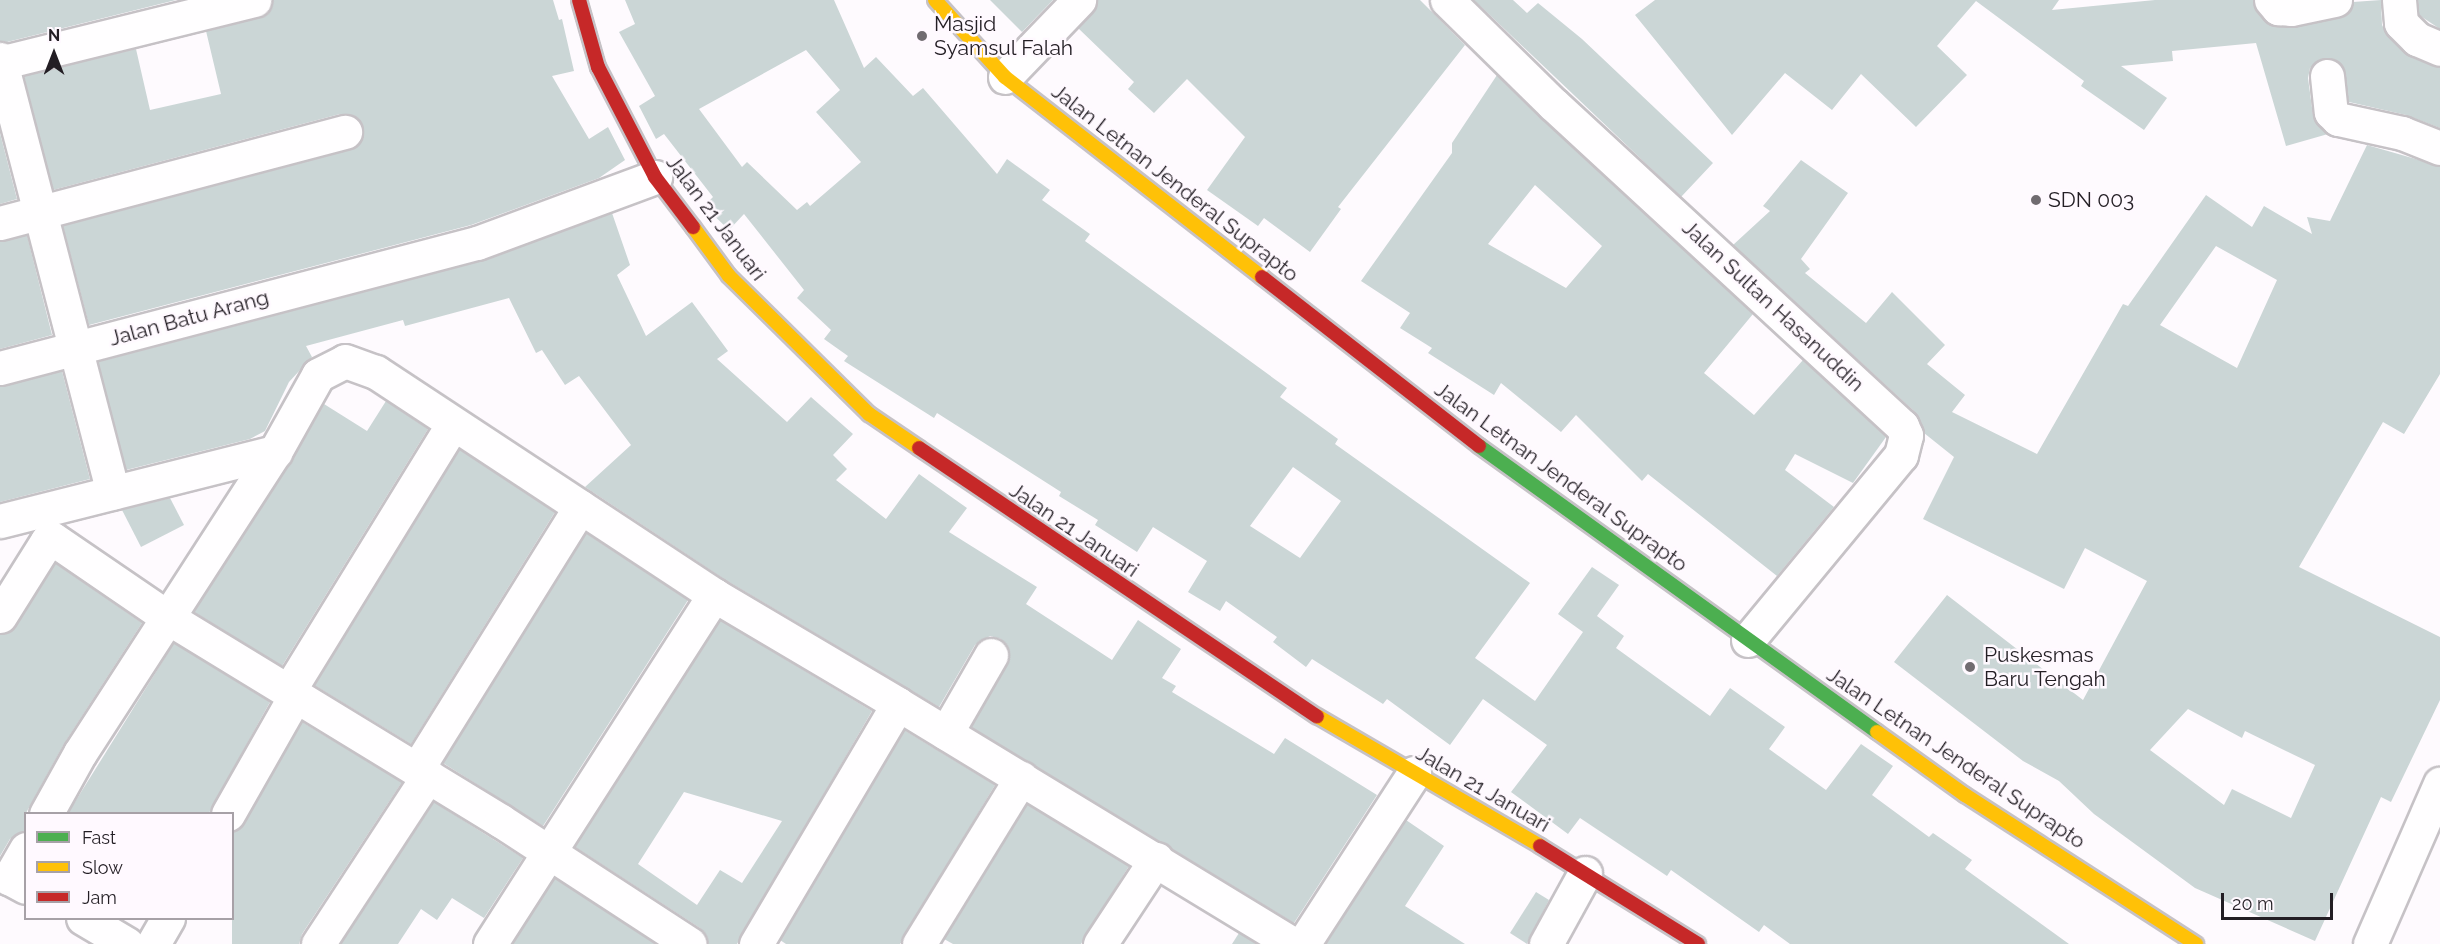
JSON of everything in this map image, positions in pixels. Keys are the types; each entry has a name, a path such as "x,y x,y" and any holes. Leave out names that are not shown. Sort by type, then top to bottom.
{"main road":[{"name":"Jalan 21 Januari","path":"579,0 598,67 655,177 729,276 869,414 1288,699 1584,873 1698,944"},
{"name":"Jalan Letnan Jenderal Suprapto","path":"935,0 1005,77 1474,442 1965,795 2196,944"}],"street":[{"path":"113,493 0,61 254,0"},
{"path":"1005,77 1079,0"},
{"name":"Jalan Sultan Hasanuddin","path":"1447,0 1553,104 1902,426 1906,435 1901,455 1749,640"},
{"path":"2271,0 2278,8 2291,9 2335,0"},
{"path":"2398,0 2401,23 2417,39 2440,49"},
{"path":"2327,76 2331,112 2338,119 2402,133 2440,148"},
{"path":"0,224 345,132"},
{"name":"Jalan Batu Arang","path":"0,368 477,243 655,177"},
{"path":"47,812 80,753 170,619 275,452 318,375 345,361 376,372 452,425 714,595 1156,859 1293,944"},
{"path":"229,812 292,694 452,425"},
{"path":"0,521 275,452"},
{"path":"318,944 580,507"},
{"path":"0,616 47,542 53,539 170,619 422,773 690,944"},
{"path":"490,944 714,595"},
{"path":"945,733 991,656"},
{"path":"756,944 898,704"},
{"path":"1303,944 1414,773"},
{"path":"919,944 1021,778"},
{"path":"2370,944 2440,784"},
{"path":"9,883 24,853"},
{"path":"1100,944 1156,859"},
{"path":"1546,944 1584,873"},
{"path":"86,920 127,944"},
{"path":"153,944 167,920"}],"building":[{"path":"0,0 176,0 7,42 0,41"},
{"path":"272,0 553,0 559,20 562,19 574,71 552,76 589,139 608,127 625,160 599,178 471,225 89,325 63,226 350,150 359,145 363,128 358,118 340,114 53,190 24,76 136,49 150,110 221,94 206,31 259,18 267,13"},
{"path":"625,0 834,0 864,68 876,57 913,96 923,88 997,174 1007,159 1050,190 1042,200 1090,234 1085,241 1287,388 1280,397 1338,439 1335,444 1530,583 1475,658 1535,701 1583,632 1558,614 1592,567 1619,585 1597,616 1624,636 1616,648 1710,716 1730,688 1785,727 1769,749 1826,790 1861,744 1893,766 1872,795 1929,837 1933,833 1972,860 1965,869 2069,944 1790,944 1764,925 1759,932 1671,870 1667,876 1580,818 1568,834 1511,792 1547,745 1483,699 1450,745 1387,699 1383,704 1312,659 1306,667 1273,642 1277,637 1226,601 1220,611 1188,592 1207,561 1153,527 1137,552 1095,525 1098,520 1059,496 1061,492 937,413 934,418 844,361 848,356 824,339 831,330 797,298 804,290 744,214 729,230 704,206 713,197 664,134 656,139 639,106 655,96 619,32 635,24","holes":["806,50 840,90 816,112 861,162 810,206 807,202 797,210 747,162 742,167 699,109","1293,467 1341,501 1300,558 1250,526"]},
{"path":"990,0 1053,0 1022,32"},
{"path":"1097,0 1420,0 1465,45 1338,207 1341,209 1310,252 1264,218 1258,226 1207,190 1245,137 1187,79 1154,113 1128,89 1134,82 1078,28 1093,13"},
{"path":"1474,0 1513,0 1527,13 1538,3 1582,39 1713,163 1681,197"},
{"path":"1655,0 2059,0 2052,10 2155,0 2253,0 2265,21 2290,28 2339,18 2348,14 2353,2 2381,0 2382,25 2388,36 2409,56 2440,67 2440,128 2406,115 2349,102 2342,65 2324,58 2310,68 2308,78 2313,115 2328,134 2286,146 2256,43 2172,51 2173,61 2121,66 2167,98 2144,130 2081,86 2084,81 1976,1 1937,46 1967,75 1916,127 1861,74 1832,110 1785,73 1732,135 1635,15"},
{"path":"2418,0 2440,0 2440,29 2419,15"},
{"path":"1497,75 1753,314 1704,373 1754,415 1803,360 1886,437 1853,483 1795,454 1785,470 1834,507 1777,576 1648,474 1642,481 1576,415 1561,432 1501,383 1494,395 1428,353 1432,348 1400,328 1410,313 1361,281 1452,153 1452,143","holes":["1535,185 1602,246 1566,288 1488,244"]},
{"path":"0,133 17,199 0,204"},
{"path":"2367,145 2440,166 2440,374 2404,434 2383,422 2299,567 2440,637 2440,700 2391,802 2381,797 2315,941 2195,888 2094,814 2059,781 2023,761 1894,662 1947,595 2083,700 2147,581 2085,548 2064,589 1923,519 1954,457 1924,433 1915,412 1733,245 1770,211 1763,206 1801,160 1848,193 1801,259 1810,269 1805,273 1866,323 1892,292 1945,345 1927,364 1965,395 1952,412 2037,454 2123,304 2128,306 2206,195 2252,227 2264,206 2312,234 2307,217 2330,221","holes":["2216,246 2277,280 2237,368 2160,325","2188,709 2242,738 2245,731 2315,765 2291,818 2232,789 2224,805 2150,750"]},
{"path":"612,213 630,265 617,275 646,336 692,302 728,351 717,359 787,422 811,397 853,434 833,455 847,469 836,480 886,519 919,474 967,508 949,532 1037,587 1026,604 1112,660 1138,620 1181,649 1162,678 1176,686 1172,692 1274,754 1285,738 1377,795 1294,923 971,727 1007,664 1010,654 1001,639 990,636 975,645 939,707 724,579 585,487 631,445 579,376 565,385 542,350 536,353 509,298 405,326 403,320 306,346 312,357 289,382 265,431 250,439 126,470 98,362 482,261"},
{"path":"27,235 52,335 0,349 0,241"},
{"path":"62,371 90,479 0,502 0,386"},
{"path":"386,401 428,429 282,666 194,612 291,462 324,404 367,431"},
{"path":"459,449 555,512 411,744 314,685"},
{"path":"170,498 184,525 141,547 122,510"},
{"path":"586,533 688,600 543,826 443,763"},
{"path":"55,563 142,623 64,744 27,812 24,812 24,831 10,839 0,856 0,635 16,626"},
{"path":"720,620 872,711 737,944 709,944 700,928 575,847","holes":["684,792 782,821 742,883 720,870 697,905 638,864"]},
{"path":"174,643 270,702 210,812 69,812"},
{"path":"302,722 402,782 302,934 299,944 232,944 234,830 244,823"},
{"path":"904,730 995,785 900,944 786,944 780,940"},
{"path":"434,802 523,858 484,918 452,898 437,920 421,909 398,944 340,944"},
{"path":"1027,804 1129,866 1081,944 953,944 944,939"},
{"path":"1406,820 1444,846 1405,906 1465,944 1325,944"},
{"path":"555,878 656,944 512,944"},
{"path":"1536,892 1549,900 1527,944 1510,933"},
{"path":"1239,933 1257,944 1232,944"}],"traffic: fast":[{"path":"1479,446 1877,732"}],"traffic: slow":[{"path":"935,0 1005,77 1262,277"},
{"path":"693,227 729,276 869,414 919,448"},
{"path":"1317,716 1540,846"},
{"path":"1877,732 1965,795 2196,944"}],"traffic: jam":[{"path":"579,0 598,67 655,177 693,227"},
{"path":"1262,277 1479,446"},
{"path":"919,448 1317,716"},
{"path":"1540,846 1698,944"}],"place":[{"name":"Masjid Syamsul Falah","path":"922,36"},
{"name":"SDN 003","path":"2036,200"},
{"name":"Puskesmas Baru Tengah","path":"1970,667"}]}
